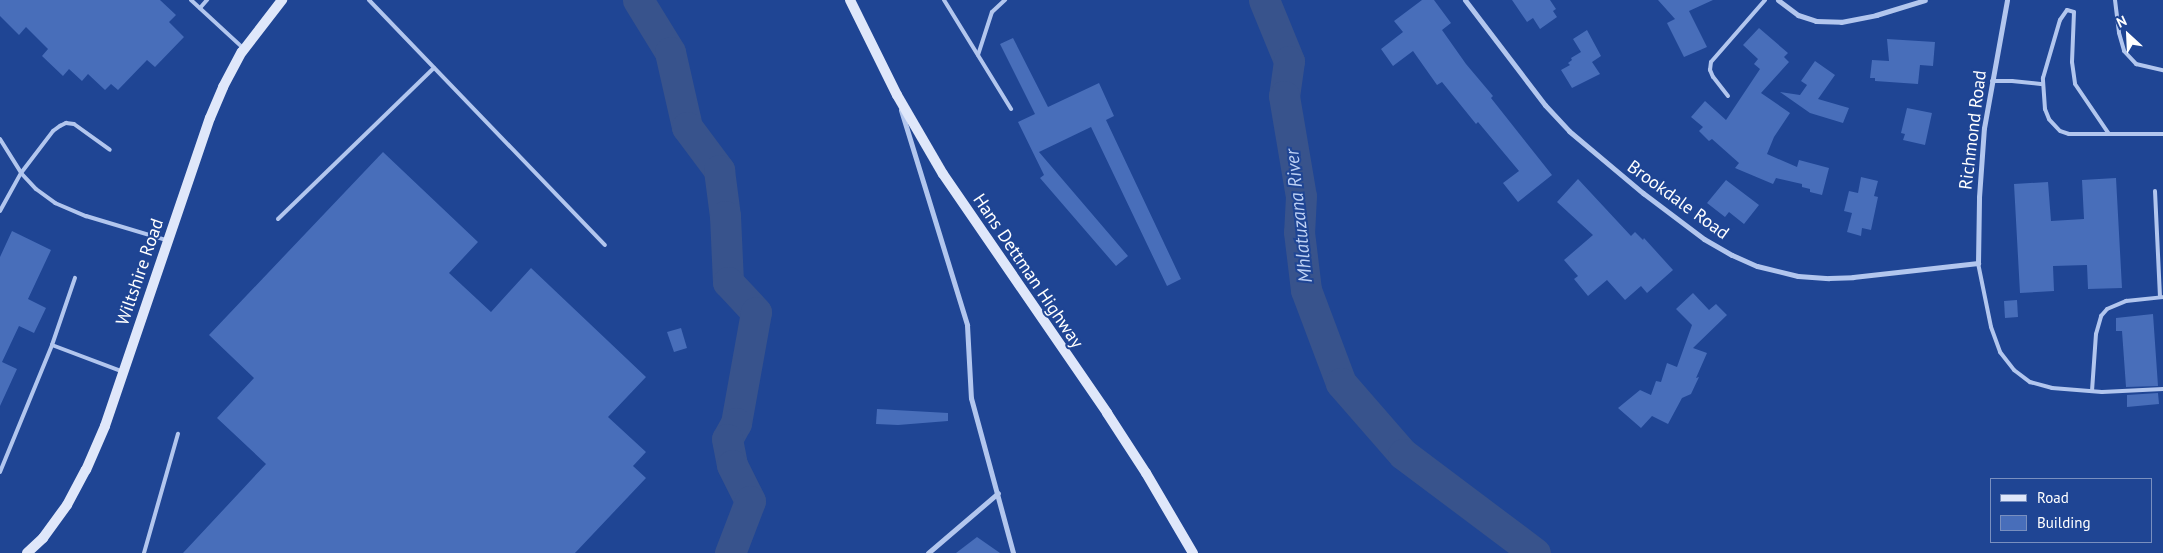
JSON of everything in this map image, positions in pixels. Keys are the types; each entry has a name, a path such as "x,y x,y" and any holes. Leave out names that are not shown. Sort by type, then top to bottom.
{"street":[{"name":"Wiltshire Road","path":"27,553 42,538 67,505 86,470 105,426 213,110 223,87 244,49 282,0"},
{"name":"Hans Dettman Highway","path":"850,0 897,96 943,174 1107,413 1151,481 1193,553"},
{"name":"Brookdale Road","path":"1465,0 1545,106 1569,131 1643,193 1704,239 1732,255 1757,266 1798,276 1829,278 1978,263"},
{"path":"1778,0 1798,15 1816,21 1841,22 1876,15 1925,0"},
{"name":"Richmond Road","path":"1978,263 1981,160 2006,0"},
{"path":"897,96 967,325 972,398 1013,553"},
{"path":"928,553 998,493"}],"lane":[{"path":"191,0 244,49"},
{"path":"200,8 207,0"},
{"path":"369,0 605,245"},
{"path":"944,0 1011,109"},
{"path":"978,54 992,12 1005,0"},
{"path":"1728,96 1713,77 1710,70 1711,62 1765,0"},
{"path":"2115,0 2119,33 2124,51 2136,64 2163,70"},
{"path":"2109,134 2075,84 2072,62 2074,28 2072,10 2067,10 2060,20 2043,84 2045,109 2049,119 2060,131 2070,134 2109,134 2163,134"},
{"path":"278,219 434,68"},
{"path":"1992,81 2012,80 2043,84"},
{"path":"0,211 21,173 53,131 66,123 74,124 110,150"},
{"path":"0,139 21,173 36,189 55,203 86,216 168,241"},
{"path":"2092,392 2096,334 2101,316 2106,309 2126,301 2162,297 2155,191"},
{"path":"1978,263 1991,327 2000,352 2014,370 2030,382 2052,388 2092,392 2163,390"},
{"path":"0,472 52,345 75,278"},
{"path":"52,345 123,372"},
{"path":"144,553 178,434"}],"building":[{"path":"0,0 160,0 176,15 169,22 184,37 155,67 147,60 118,90 111,84 105,90 88,74 82,81 69,69 63,76 42,56 48,49 26,27 19,35 0,16"},
{"path":"1422,0 1434,0 1451,23 1442,30 1466,64 1493,96 1491,98 1552,175 1518,202 1503,183 1519,171 1478,122 1476,124 1442,82 1437,85 1413,51 1393,66 1381,49 1403,32 1394,21"},
{"path":"1512,0 1550,0 1556,9 1553,11 1557,17 1540,29 1533,18 1527,22"},
{"path":"1658,0 1713,0 1689,11 1707,47 1684,57 1667,23 1675,19"},
{"path":"1759,28 1788,53 1784,57 1789,62 1761,93 1790,113 1774,137 1767,154 1797,167 1799,160 1829,168 1822,195 1810,192 1810,189 1802,187 1802,184 1776,178 1773,184 1735,168 1739,163 1712,139 1709,141 1699,131 1703,127 1691,117 1705,101 1726,120 1760,69 1754,64 1758,59 1743,45"},
{"path":"1587,30 1601,56 1592,62 1600,74 1572,88 1561,70 1570,65 1568,63 1572,60 1571,58 1581,52 1573,39"},
{"path":"1013,38 1048,107 1099,83 1114,116 1106,120 1181,279 1167,286 1091,127 1039,152 1128,256 1116,266 1040,178 1044,175 1018,122 1035,114 1000,44"},
{"path":"1887,39 1935,42 1933,66 1920,65 1918,84 1875,81 1875,78 1870,78 1872,60 1889,61"},
{"path":"1815,61 1835,75 1818,99 1849,108 1843,123 1810,113 1780,92 1800,95 1807,85 1801,81"},
{"path":"1907,108 1932,113 1925,145 1903,140 1905,134 1901,133"},
{"path":"383,152 478,242 449,273 491,312 531,268 646,377 608,417 646,452 633,466 646,478 575,553 183,553 266,464 217,418 254,378 209,335"},
{"path":"1861,177 1878,181 1874,196 1878,197 1871,230 1862,228 1861,236 1847,232 1852,213 1844,211 1849,191 1858,193"},
{"path":"2116,178 2122,288 2088,289 2087,265 2053,266 2054,291 2020,293 2014,184 2048,182 2051,221 2084,219 2082,180"},
{"path":"1578,179 1631,236 1635,232 1643,240 1644,238 1673,270 1647,293 1641,286 1625,300 1607,280 1588,296 1574,279 1578,276 1564,260 1593,235 1557,202"},
{"path":"1726,180 1759,205 1744,224 1729,212 1725,217 1707,203"},
{"path":"12,231 51,250 28,299 46,308 34,333 19,326 2,362 17,369 0,406 0,257"},
{"path":"1693,293 1709,310 1716,304 1727,315 1693,348 1707,353 1691,394 1682,398 1668,424 1652,416 1641,428 1618,408 1640,390 1651,395 1656,381 1661,382 1667,363 1677,367 1692,325 1676,309"},
{"path":"2017,300 2018,317 2005,318 2004,301"},
{"path":"2153,314 2158,386 2126,387 2122,331 2116,331 2116,318"},
{"path":"681,328 687,348 674,352 667,332"},
{"path":"2158,393 2159,404 2127,407 2127,395"},
{"path":"877,409 948,413 948,421 898,425 876,424"},
{"path":"977,537 1000,553 956,553"}],"waterway":[{"name":"Mhlatuzana River","path":"638,0 670,52 687,127 719,170 725,216 728,282 756,312 736,423 727,439 732,465 750,501 730,553"},
{"name":"Mhlatuzana River","path":"1264,0 1289,61 1284,96 1301,196 1299,232 1306,290 1341,383 1403,454 1535,553"}]}
